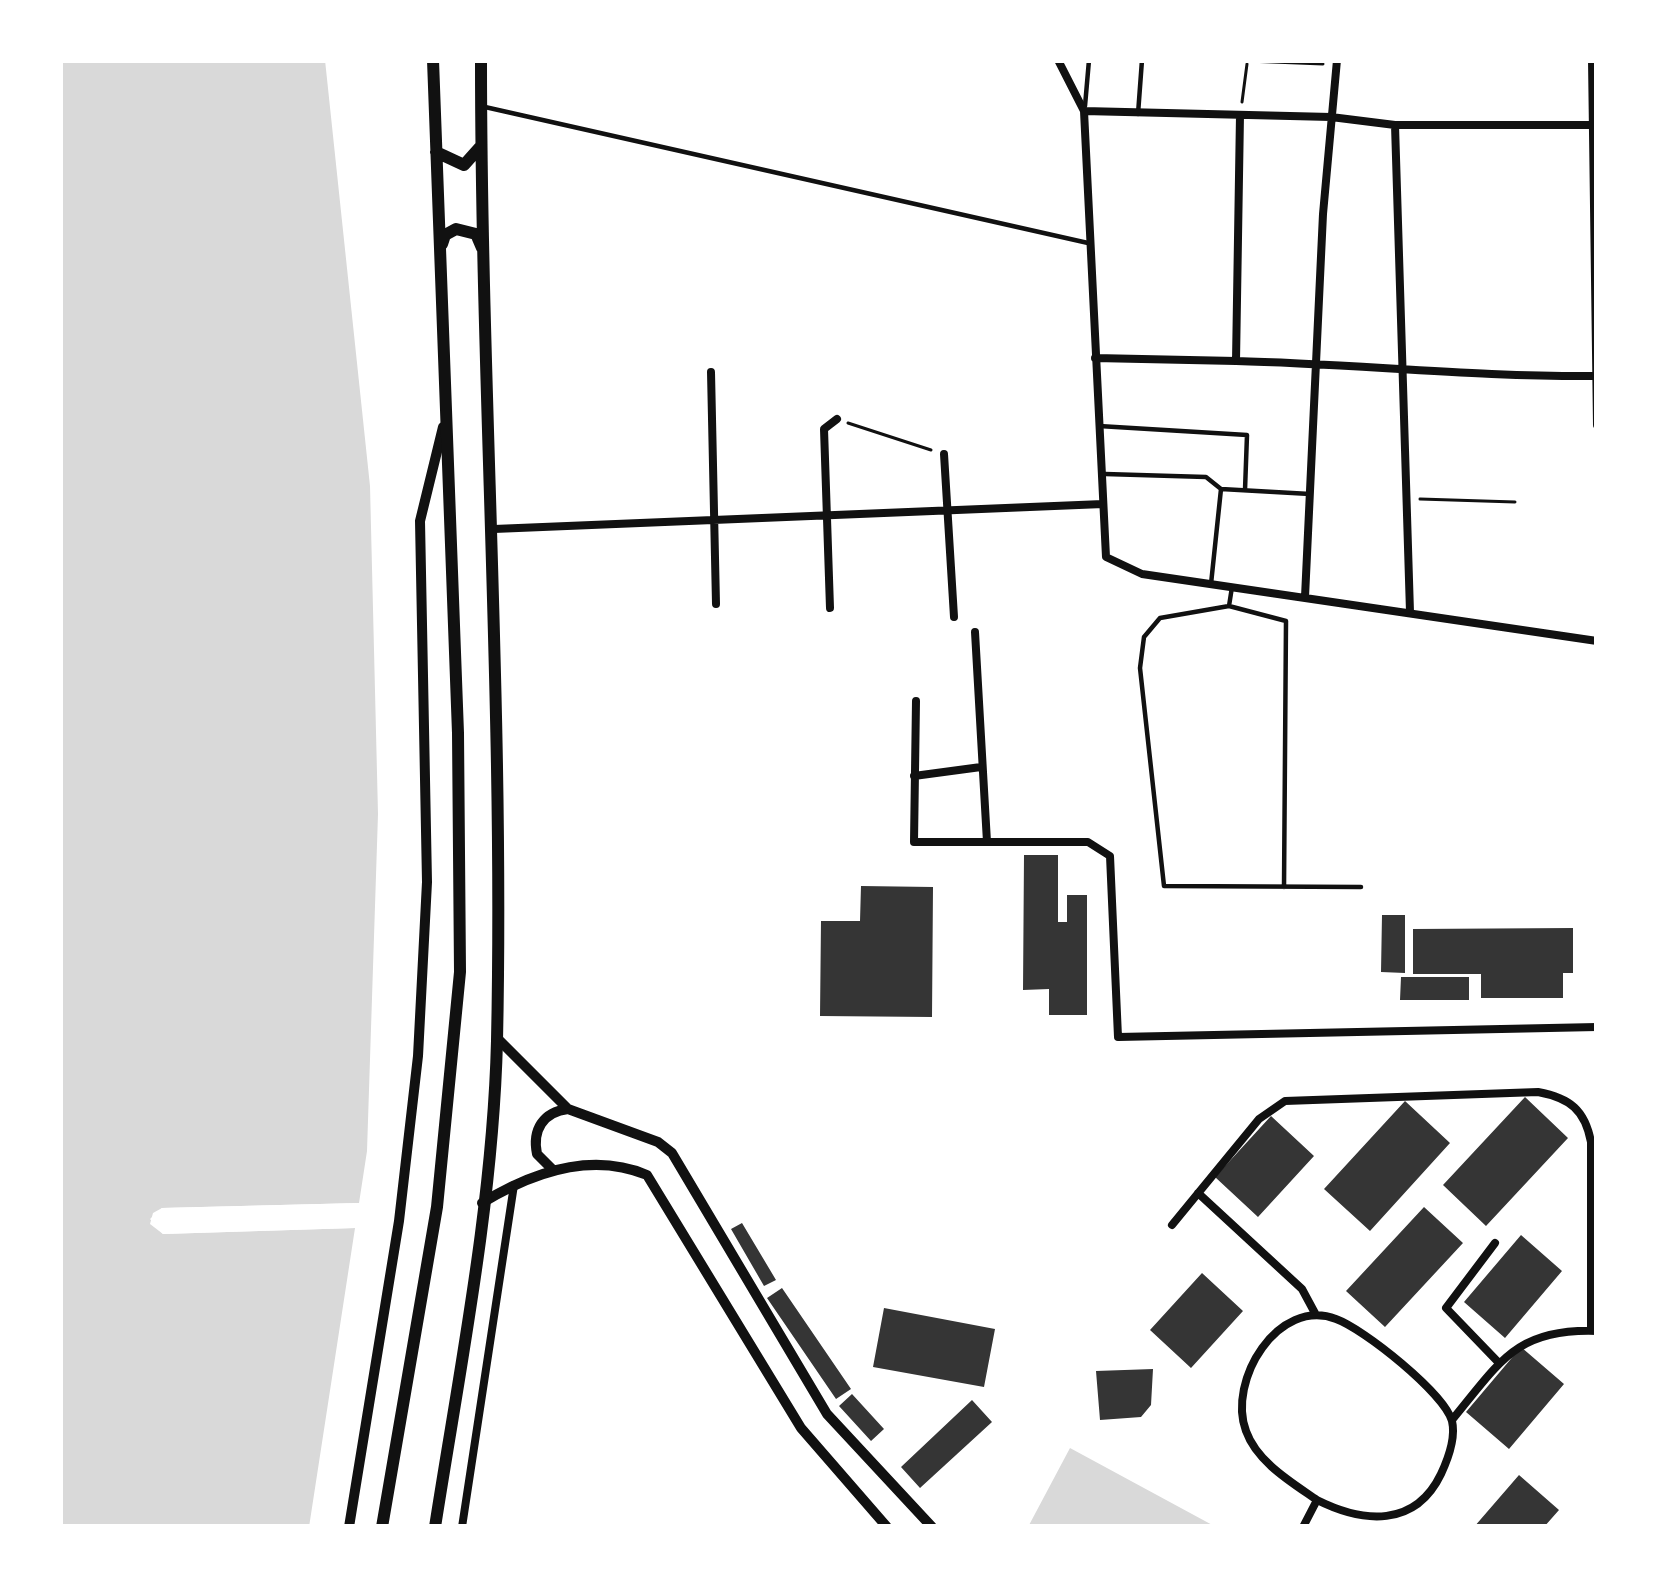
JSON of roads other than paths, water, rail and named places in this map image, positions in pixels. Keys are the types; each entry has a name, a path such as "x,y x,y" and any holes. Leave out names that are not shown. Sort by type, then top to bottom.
{"main road":[{"path":"382,1527 437,1207 460,971 458,733 433,60"},
{"path":"435,1527 482,1203 496,1038 494,529 481,60"},
{"path":"436,152 464,165 481,146"},
{"path":"439,256 445,235 456,229 476,234 484,255"}],"street":[{"path":"1058,60 1084,111 1106,557 1142,574 1597,641"},
{"path":"1592,60 1597,425"},
{"path":"1305,597 1337,62"},
{"path":"1084,111 1331,117 1395,124 1595,125"},
{"path":"1236,362 1240,116"},
{"path":"1395,124 1410,612"},
{"path":"1095,358 1316,361 1402,371 1597,376"},
{"path":"711,372 710,517 716,604"},
{"path":"830,608 824,429 837,419"},
{"path":"349,1527 399,1221 418,1056 427,882 420,521 444,424"},
{"path":"944,454 954,617"},
{"path":"494,529 1103,504"},
{"path":"975,632 987,842"},
{"path":"916,701 914,842 1088,842 1110,856 1118,1037 1597,1027"},
{"path":"914,776 981,766"},
{"path":"496,1038 568,1109 658,1142 672,1153 827,1414 932,1527"},
{"path":"1172,1225 1259,1119 1285,1101 1518,1093 1561,1096 1587,1122 1591,1142 1594,1331 1538,1334 1499,1364 1452,1420 1446,1464 1421,1503 1372,1520 1317,1500 1259,1454 1246,1431 1243,1383 1265,1345 1293,1321 1316,1315 1358,1331 1424,1385 1452,1420"},
{"path":"554,1171 537,1154 536,1131 545,1118 568,1109"},
{"path":"482,1203 514,1184 554,1171 598,1164 647,1175 801,1428 887,1527"},
{"path":"462,1527 514,1184"},
{"path":"1198,1193 1302,1288 1316,1315"},
{"path":"1495,1243 1446,1308 1499,1364"},
{"path":"1303,1527 1317,1500"}],"lane":[{"path":"1084,111 1089,60"},
{"path":"1138,114 1142,60"},
{"path":"481,106 1088,243"},
{"path":"1099,426 1247,435 1245,490"},
{"path":"1102,474 1206,477 1221,489 1310,494"},
{"path":"1211,584 1221,489"},
{"path":"1229,606 1232,586"},
{"path":"1284,887 1286,621 1229,606 1160,618 1144,637 1140,668 1164,886 1284,887 1361,887"}]}
